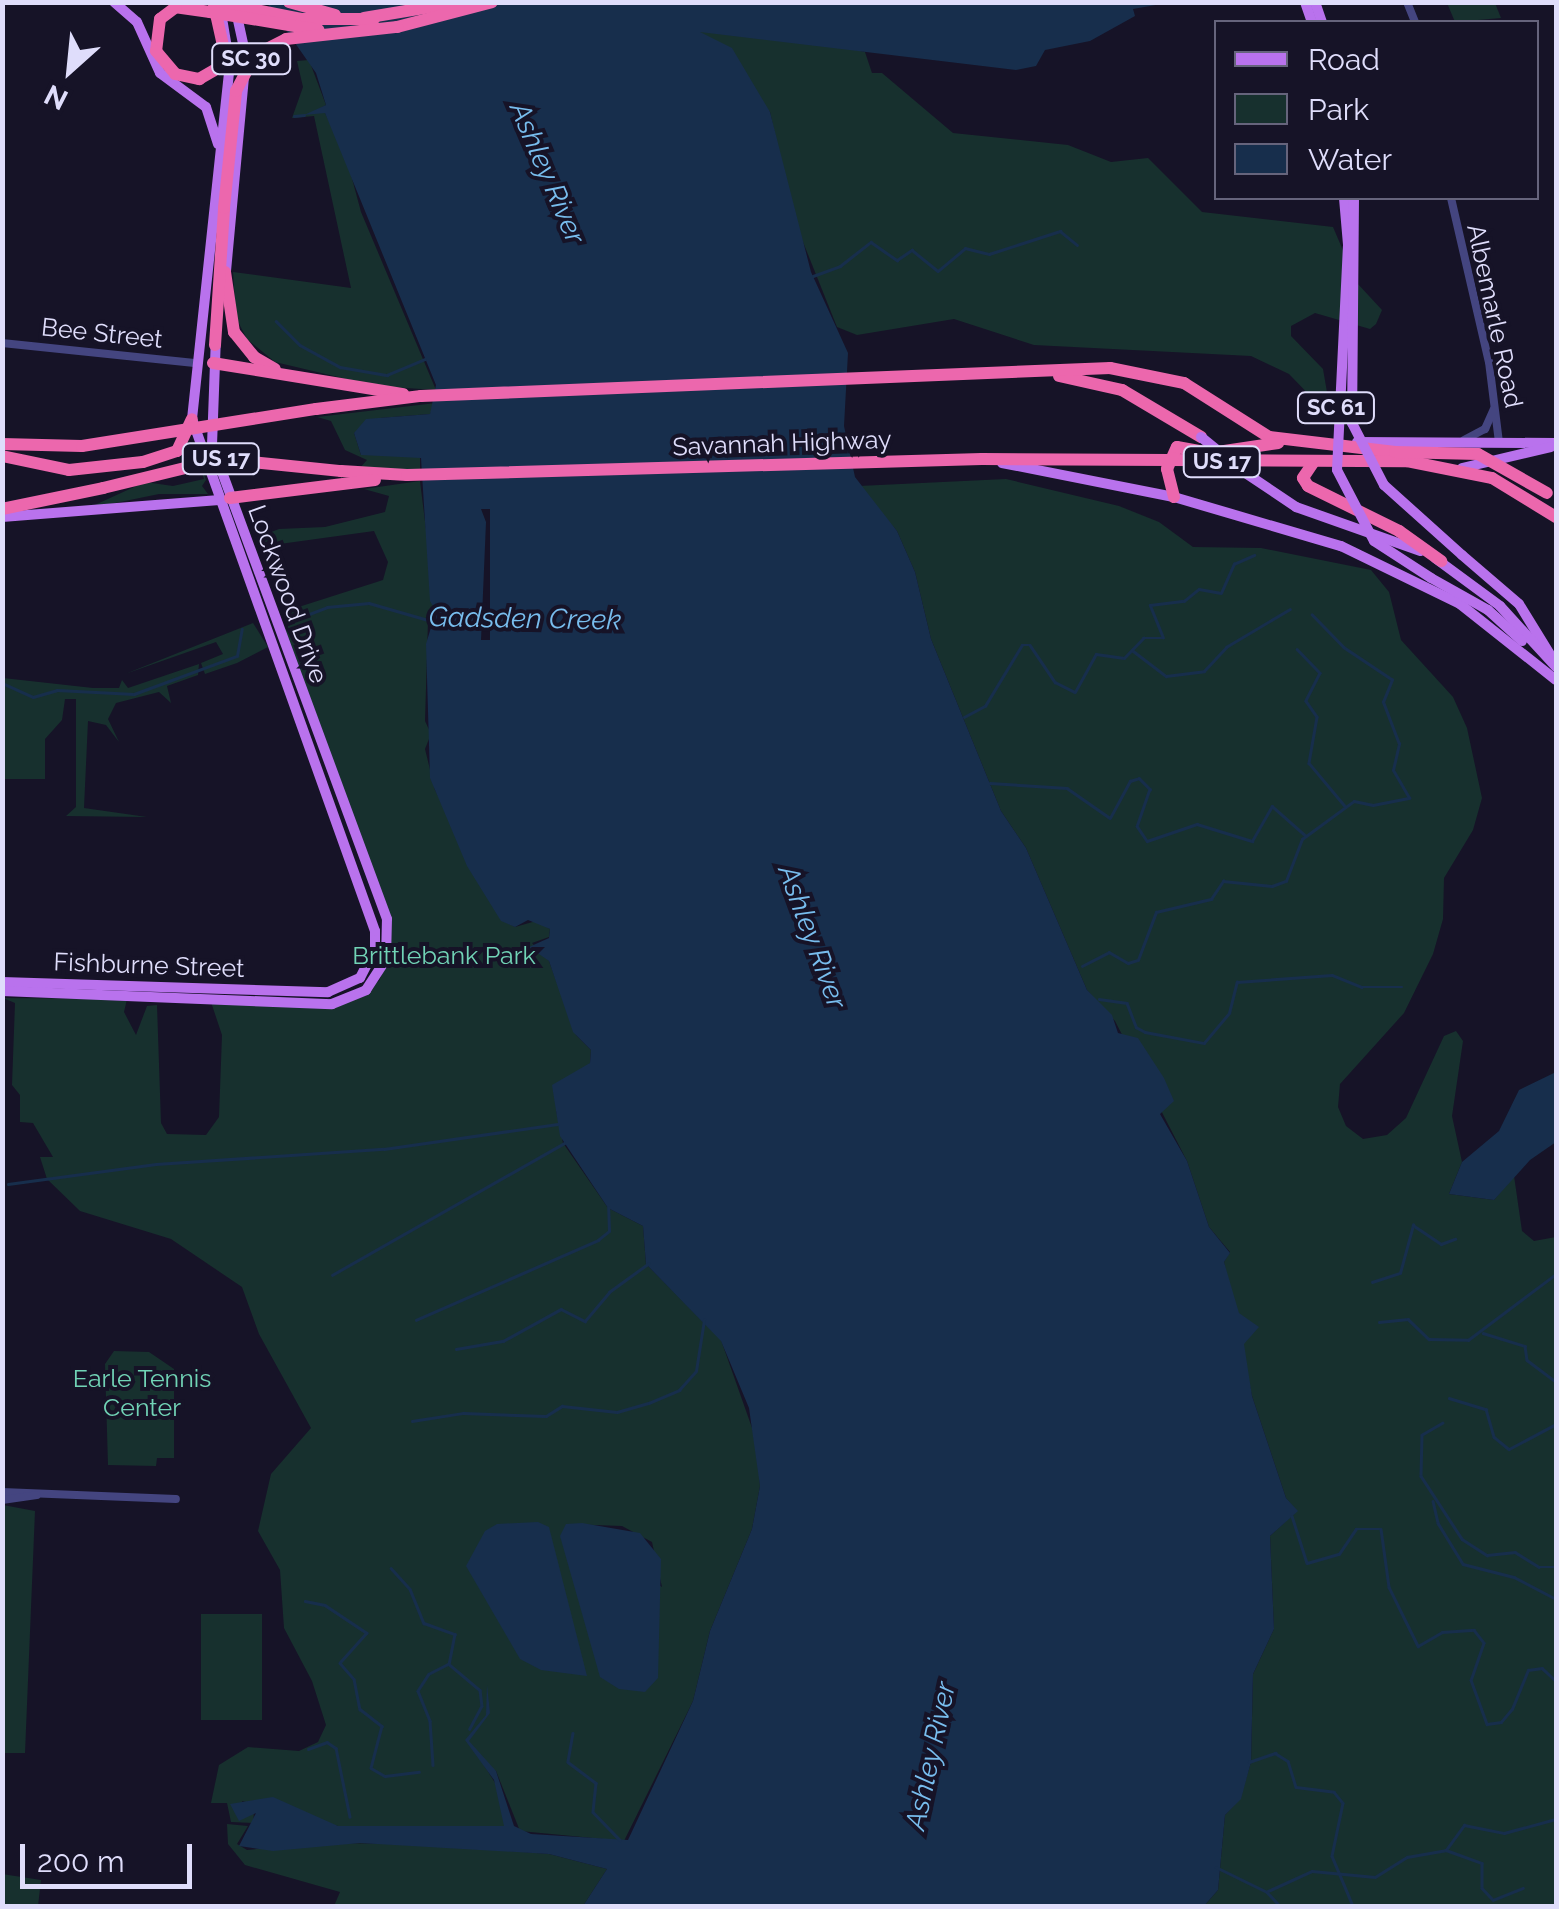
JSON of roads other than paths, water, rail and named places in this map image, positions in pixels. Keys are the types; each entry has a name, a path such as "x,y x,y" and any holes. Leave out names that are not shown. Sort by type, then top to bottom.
{"highway":[{"name":"SC 30","path":"181,2 281,17 374,19 460,2"},
{"path":"289,2 374,19"},
{"name":"SC 30","path":"215,345 236,91 254,55 286,39 397,27 492,2"},
{"name":"SC 30","path":"213,5 303,29 397,27"},
{"path":"213,5 224,50 220,67 199,79 176,74 156,51 160,19 176,7 213,5"},
{"path":"226,272 230,320 240,343 268,366 306,378"},
{"path":"213,363 423,396"},
{"name":"US 17","path":"2,444 82,446 423,396 1110,368 1152,372 1184,383 1235,417 1290,443 1478,454 1552,497"},
{"path":"1008,375 1059,376 1122,390 1201,438"},
{"path":"2,456 83,470 164,458 186,441 192,419"},
{"path":"1174,497 1169,461 1177,447 1211,453 1290,443"},
{"name":"Savannah Highway","path":"3,515 222,459 407,476 982,460 1407,461 1462,468 1524,494 1556,517"},
{"path":"1313,463 1304,478 1308,486 1399,531 1440,561"},
{"path":"223,499 407,476"}],"main road":[{"path":"114,2 137,22 160,73 196,95 211,114 218,178"},
{"name":"Lockwood Drive","path":"223,499 212,445 213,363 244,89 243,31 233,2"},
{"name":"Lockwood Drive","path":"213,5 227,34 228,86 192,419 237,535 273,611 390,938 377,980 342,1002 294,996"},
{"name":"SC 61","path":"1344,200 1348,245 1338,470 1374,541 1488,610 1553,667"},
{"name":"SC 61","path":"1354,200 1357,272 1348,386 1356,434 1384,485 1519,604 1556,680"},
{"path":"206,291 205,343 215,345"},
{"path":"197,363 213,363"},
{"path":"1235,417 1318,442 1556,444"},
{"path":"1201,438 1296,507 1440,561 1500,606 1553,667"},
{"path":"1488,466 1498,442"},
{"path":"1462,468 1488,466 1556,444"},
{"path":"982,460 1174,497 1341,546 1460,604 1553,667"},
{"path":"3,515 223,499"},
{"name":"Lockwood Drive","path":"237,535 260,615 376,939 366,971 342,989 294,996"},
{"path":"260,615 273,611"},
{"path":"287,689 300,684"},
{"path":"309,750 322,745"},
{"path":"330,806 343,801"},
{"path":"362,892 375,888"},
{"name":"Fishburne Street","path":"2,982 224,1000 294,996"},
{"path":"217,987 224,1000"},
{"name":"Fishburne Street","path":"2,991 217,987 294,996"}],"street":[{"name":"Albemarle Road","path":"1451,200 1495,405 1498,442"},
{"name":"Bee Street","path":"2,343 197,363"},
{"path":"1458,442 1485,429 1495,405"},
{"path":"2,1496 176,1498"}],"water":[{"name":"Ashley River","path":"267,3 1167,3 1133,9 1135,16 1090,41 1045,50 1036,66 1016,70 700,32 732,48 770,112 811,272 848,353 844,426 855,477 897,531 915,572 931,639 1001,811 1026,848 1087,990 1112,1015 1118,1033 1138,1038 1164,1078 1174,1101 1160,1114 1187,1161 1209,1227 1230,1253 1224,1262 1239,1313 1259,1327 1244,1344 1252,1396 1286,1498 1298,1511 1270,1536 1274,1629 1253,1674 1251,1762 1241,1799 1225,1815 1218,1890 1204,1906 583,1906 607,1869 549,1854 360,1843 273,1851 239,1846 256,1813 239,1821 230,1804 273,1797 338,1826 504,1826 494,1780 465,1740 486,1715 487,1685 490,1713 469,1741 496,1771 514,1826 531,1834 628,1840 693,1701 710,1631 752,1529 760,1486 749,1408 721,1341 646,1264 643,1226 608,1208 560,1136 552,1085 590,1063 591,1050 573,1032 549,961 529,947 549,938 550,929 528,920 515,927 501,921 467,866 430,778 426,644 436,611 430,601 421,458 361,455 354,433 366,419 430,414 436,385 325,113 304,115 326,105 316,73"},
{"path":"1556,1072 1556,1142 1530,1160 1494,1200 1449,1194 1462,1162 1499,1131 1519,1090"},
{"path":"538,1522 549,1527 587,1676 541,1670 520,1659 466,1566 485,1531 497,1524"},
{"path":"566,1524 640,1533 661,1559 658,1678 645,1692 619,1689 600,1677 560,1536"}],"waterway":[{"path":"294,116 304,115"},
{"path":"813,276 840,266 871,242 897,260 912,250 938,271 965,248 989,254 1060,231 1077,245"},
{"path":"276,321 300,345 340,367 387,375 425,359"},
{"path":"964,717 985,706 1022,645 1030,645 1055,682 1075,692 1096,654 1124,658 1143,638 1163,638 1150,605 1184,601 1199,589 1221,593 1234,564 1254,555"},
{"name":"Gadsden Creek","path":"291,621 327,607 369,603 428,620"},
{"path":"1132,650 1166,676 1204,671 1226,647 1290,609"},
{"path":"1082,966 1109,952 1128,963 1138,960 1156,912 1211,899 1223,881 1272,886 1286,881 1302,839 1354,801 1373,805 1409,798 1393,770 1399,744 1383,702 1392,680 1344,648 1312,615"},
{"name":"Gadsden Creek","path":"2,683 33,697 57,690 134,694 237,656 242,629"},
{"path":"1297,649 1320,673 1306,701 1317,717 1309,763 1345,806"},
{"path":"990,783 1067,788 1110,818 1130,781 1139,778 1150,789 1137,826 1147,841 1197,824 1252,841 1272,806 1305,835"},
{"path":"1099,999 1127,1003 1136,1027 1145,1032 1204,1043 1229,1013 1237,982 1332,975 1362,987 1402,987"},
{"path":"8,1184 156,1164 384,1149 557,1124"},
{"path":"332,1275 564,1143"},
{"path":"416,1320 598,1240 609,1231 608,1208"},
{"path":"1372,1282 1400,1273 1413,1225 1441,1244 1455,1239"},
{"path":"456,1349 503,1341 561,1309 585,1321 609,1292 649,1263"},
{"path":"1379,1322 1408,1319 1429,1339 1468,1340 1556,1274"},
{"path":"412,1421 463,1413 546,1416 562,1406 617,1412 649,1403 679,1390 696,1371 704,1320"},
{"path":"1483,1333 1525,1346 1527,1360 1556,1382"},
{"path":"1449,1398 1486,1409 1494,1437 1509,1449 1556,1424"},
{"path":"1443,1423 1422,1435 1421,1476 1462,1539 1487,1555 1515,1552 1539,1567 1556,1567"},
{"path":"1433,1501 1438,1523 1463,1564 1514,1577 1556,1599"},
{"path":"1292,1516 1307,1563 1339,1554 1356,1529 1381,1529 1389,1587 1418,1646 1442,1632 1474,1630 1484,1643 1471,1680 1487,1724 1501,1722 1512,1709 1528,1670 1542,1668 1556,1681"},
{"path":"391,1568 410,1589 424,1623 455,1634 449,1664 429,1674 418,1691 430,1721 433,1765"},
{"path":"305,1601 325,1605 367,1633 340,1663 354,1679 360,1709 382,1726 371,1768 385,1776 419,1772"},
{"path":"450,1665 480,1690 482,1706 470,1729"},
{"path":"573,1733 568,1762 596,1783 593,1812 620,1840"},
{"path":"308,1749 327,1742 336,1748 350,1817"},
{"path":"1249,1762 1275,1753 1288,1761 1296,1787 1334,1792 1343,1803 1332,1856 1353,1906"},
{"path":"1446,1850 1464,1825 1504,1833 1556,1819"},
{"path":"1268,1891 1312,1871 1375,1877 1407,1857 1446,1850 1482,1863 1482,1888 1493,1900 1523,1888"},
{"path":"1216,1867 1267,1892 1280,1906"}],"park label":[{"name":"Brittlebank Park","path":"444,955"},
{"name":"Earle Tennis Center","path":"142,1394"}]}
